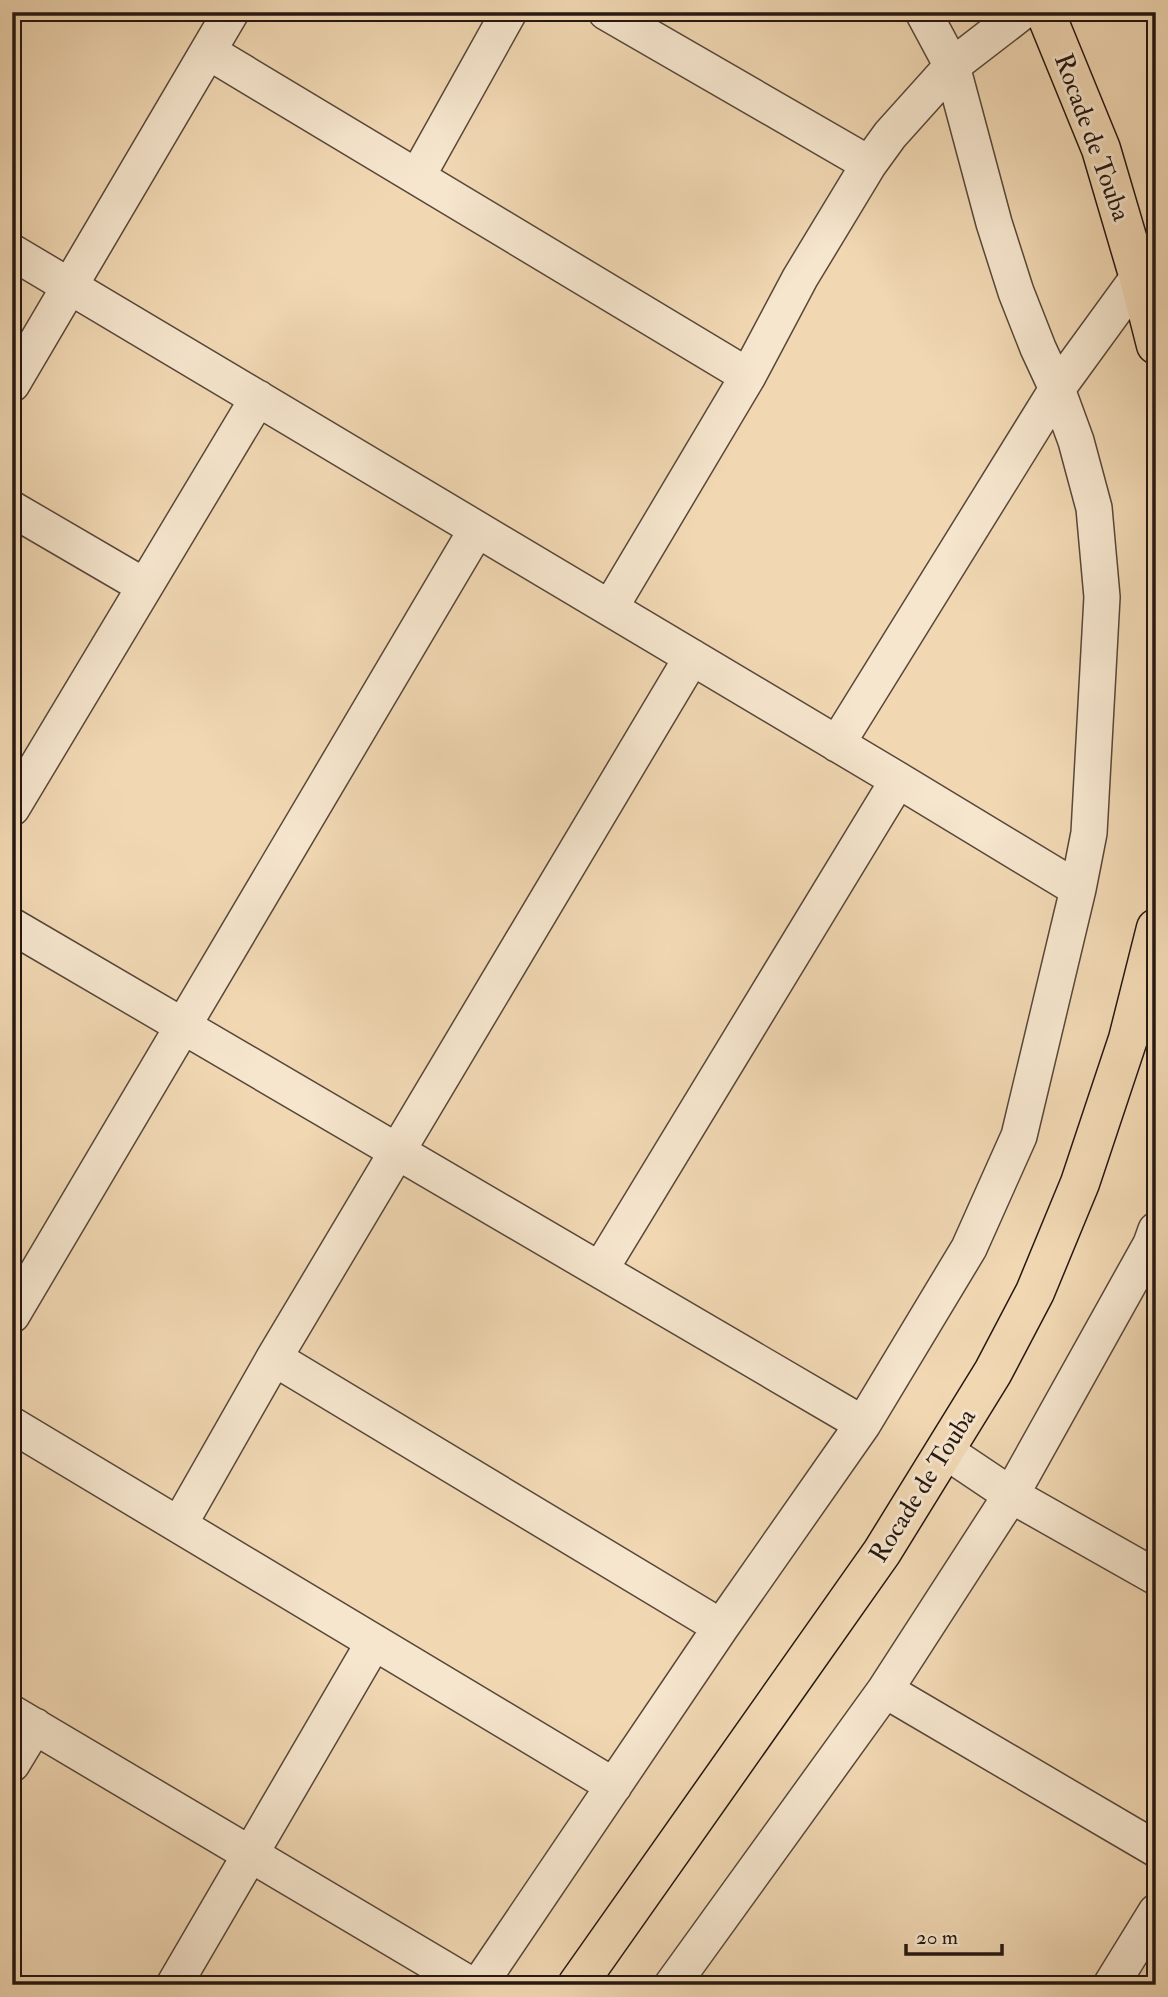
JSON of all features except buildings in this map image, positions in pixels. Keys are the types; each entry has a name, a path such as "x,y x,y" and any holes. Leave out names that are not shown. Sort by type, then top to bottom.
{"main road":[{"name":"Rocade de Touba","path":"1045,12 1148,265 1156,345"},
{"name":"Rocade de Touba","path":"578,1985 882,1552 993,1371 1035,1292 1080,1183 1128,1039 1156,928"}],"street":[{"path":"12,384 231,12"},
{"path":"417,177 509,12"},
{"path":"606,12 869,164"},
{"path":"479,1985 721,1627 863,1423 969,1248 1019,1136 1078,889 1089,833 1102,597 1094,508 1076,441 1016,292 994,223 952,66 923,12"},
{"path":"610,608 748,376 800,278 869,164 890,135 952,66 1022,12"},
{"path":"209,52 748,376"},
{"path":"12,252 1078,889"},
{"path":"837,744 1057,389 1148,265"},
{"path":"12,808 258,398"},
{"path":"12,509 144,586"},
{"path":"12,1315 477,529"},
{"path":"179,1525 274,1358 692,657"},
{"path":"600,1270 898,780"},
{"path":"12,926 863,1423"},
{"path":"673,1985 885,1690 1011,1495 1151,1244 1156,1230"},
{"path":"274,1358 721,1627"},
{"path":"12,1425 614,1786"},
{"path":"944,1451 1011,1495 1156,1577"},
{"path":"174,1985 374,1642"},
{"path":"885,1690 1156,1849"},
{"path":"12,1764 23,1719 471,1985"},
{"path":"1111,1985 1156,1912"}]}
